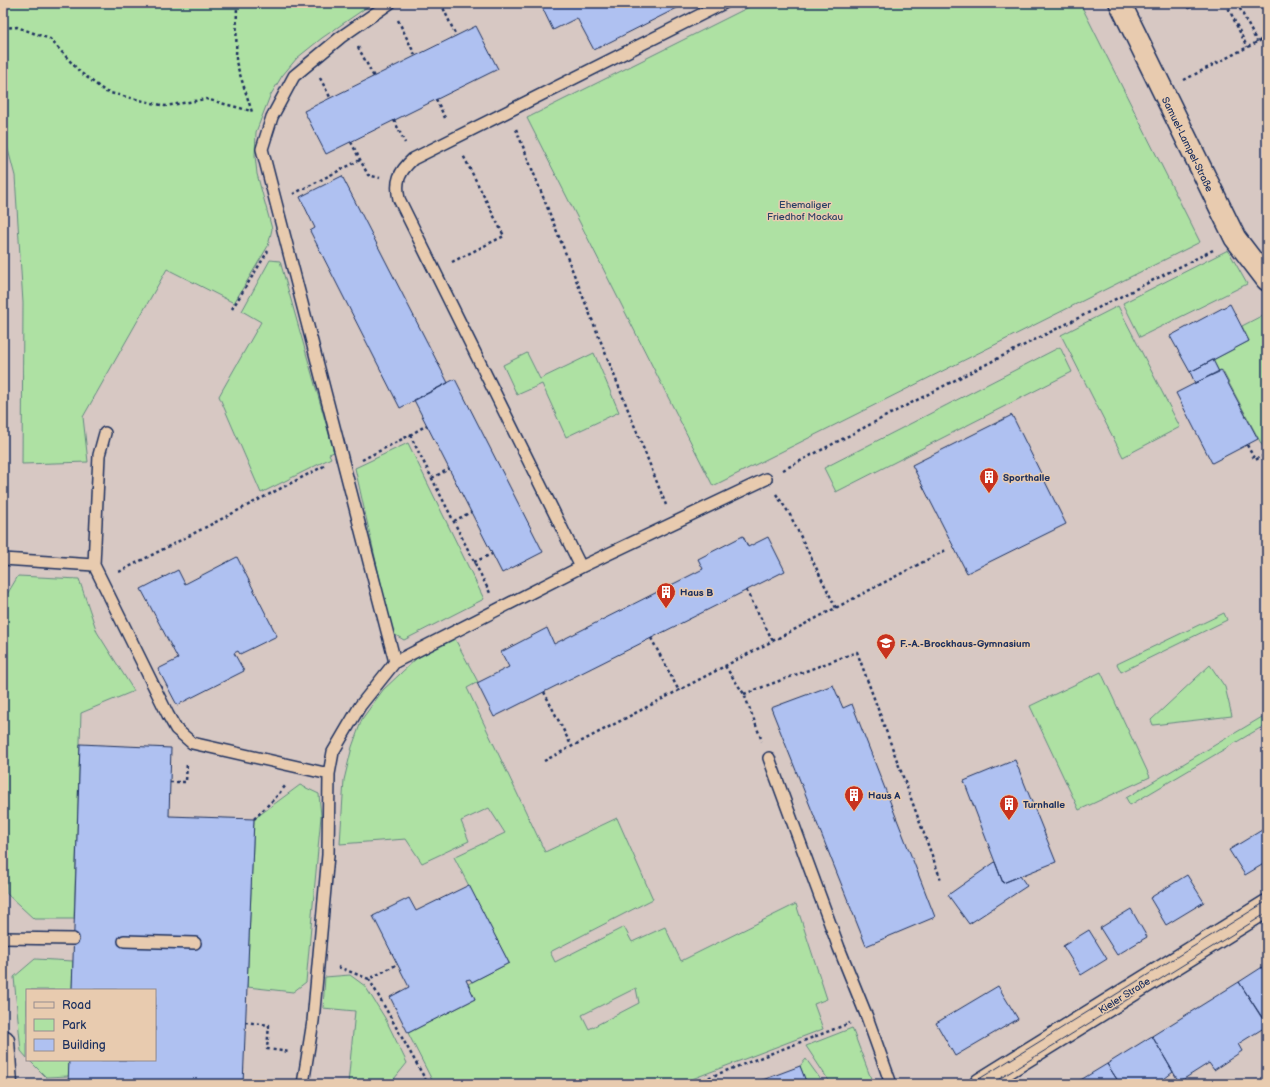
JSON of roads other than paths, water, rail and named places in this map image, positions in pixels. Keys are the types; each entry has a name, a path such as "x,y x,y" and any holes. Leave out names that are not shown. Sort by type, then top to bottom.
{"main road":[{"name":"Kieler Straße","path":"981,1084 1267,906"},
{"path":"3,1041 6,1084"}],"street":[{"name":"Samuel-Lampel-Straße","path":"1120,3 1235,238 1267,280"}],"lane":[{"path":"390,3 350,31 294,76 272,117 262,149 395,662"},
{"path":"581,567 399,199 397,188 399,176 404,167 413,159 724,3"},
{"path":"104,434 98,454 94,565 176,729 192,743 329,774"},
{"path":"303,1084 313,1021 328,855 329,774 333,752 360,706 395,662 581,567 766,478"},
{"path":"3,559 94,565"},
{"path":"769,758 891,1084"},
{"path":"3,938 73,939"},
{"path":"124,941 194,943"}],"tram line":[{"path":"971,1084 1267,901"},
{"path":"991,1084 1267,913"}],"place":[{"name":"Sporthalle","path":"989,494"},
{"name":"Haus B","path":"666,609"},
{"name":"F.-A.-Brockhaus-Gymnasium","path":"886,660"},
{"name":"Haus A","path":"854,812"},
{"name":"Turnhalle","path":"1009,821"}],"park label":[{"name":"Ehemaliger Friedhof Mockau","path":"805,210"}]}
